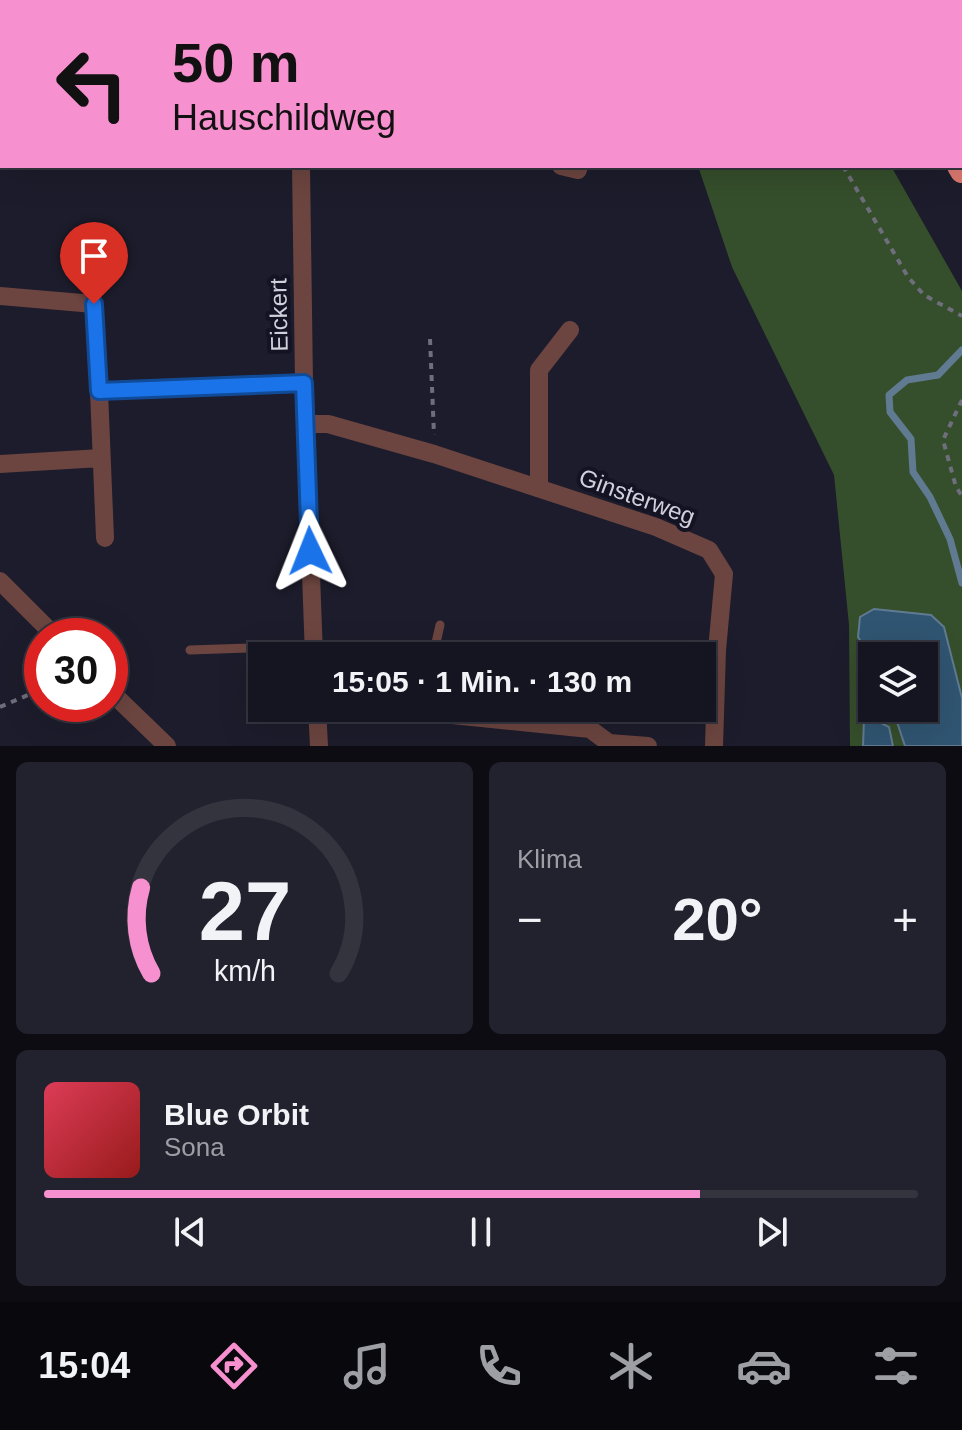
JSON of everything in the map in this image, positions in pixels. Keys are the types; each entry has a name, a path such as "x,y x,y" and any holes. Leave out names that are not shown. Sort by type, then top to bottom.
{"street":[{"name":"Eickert","path":"301,168 305,424 314,642"},
{"path":"0,296 94,304 105,538"},
{"name":"Ginsterweg","path":"539,487 539,370 570,330"},
{"path":"99,391 304,383"},
{"name":"Ginsterweg","path":"305,424 328,424 434,454 656,527 709,550 724,574 717,650 714,746"},
{"path":"0,464 101,458"},
{"path":"0,581 37,618"},
{"path":"128,708 167,746"},
{"path":"318,722 319,746"},
{"path":"528,722 590,729 609,744 648,746"}],"lane":[{"path":"436,642 440,625"},
{"path":"190,650 248,650"}],"path":[{"path":"844,168 908,277 924,295 962,316"},
{"path":"430,339 434,454"},
{"path":"962,400 943,440 956,487 962,496"},
{"path":"0,707 24,697"}],"green space":[{"path":"699,168 892,168 962,291 962,746 850,746 849,625 834,475 732,267"}],"water":[{"path":"874,609 931,615 944,627 962,698 962,746 905,746 897,722 938,722 938,642 861,642 858,637 860,617"},
{"path":"864,722 879,722 889,727 893,746 863,746"}],"waterway":[{"path":"962,350 938,375 907,380 889,395 890,412 911,439 913,472 930,497 950,539 962,583"}],"route":[{"path":"94,304 99,391 304,383 310,551"}]}
